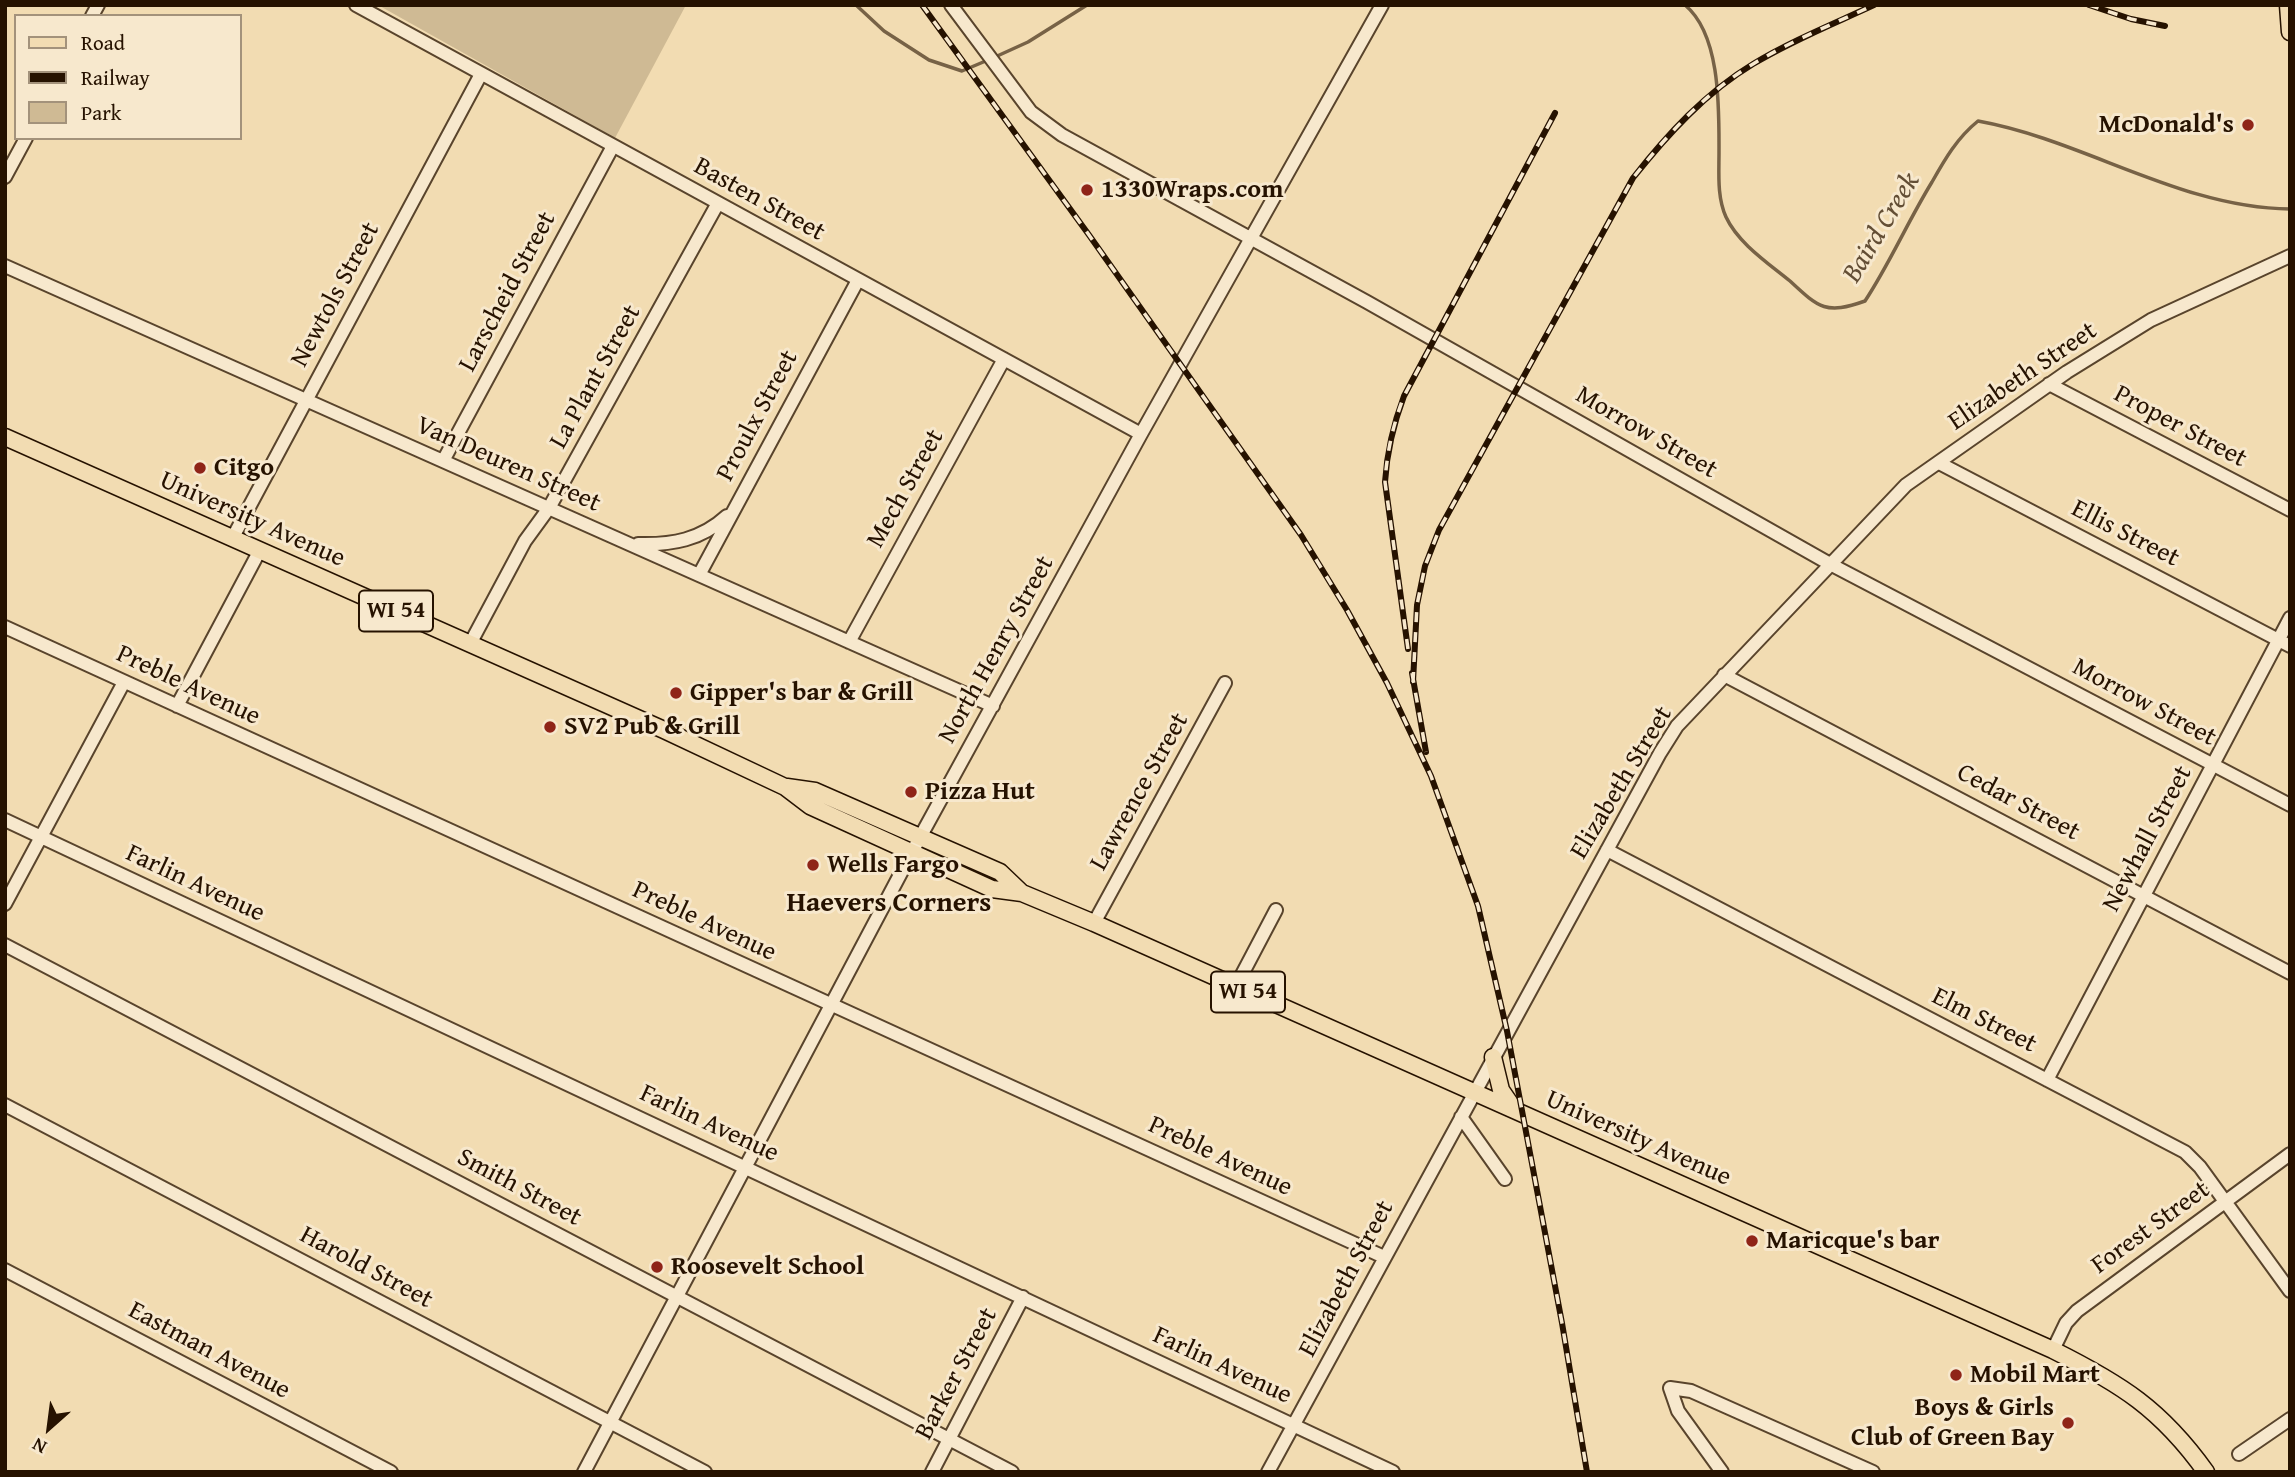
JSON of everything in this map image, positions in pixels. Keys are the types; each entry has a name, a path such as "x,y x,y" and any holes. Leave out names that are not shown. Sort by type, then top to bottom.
{"main road":[{"path":"2288,5 2290,32"},
{"name":"University Avenue","path":"5,437 785,787 810,806 992,889 1021,893 1094,923 2053,1350 2121,1387 2159,1416 2184,1441 2206,1472"},
{"name":"University Avenue","path":"785,787 815,790 1000,872 1021,893"},
{"path":"1493,1057 1501,1090 1515,1111"}],"street":[{"name":"Basten Street","path":"356,5 1141,434"},
{"name":"Morrow Street","path":"951,5 1031,112 1062,135 1518,386 1830,564 2290,805"},
{"name":"North Henry Street","path":"584,1472 912,852 1141,434 1382,5"},
{"name":"Newtols Street","path":"232,539 481,74"},
{"path":"5,177 25,140"},
{"name":"Larscheid Street","path":"443,461 613,146"},
{"name":"La Plant Street","path":"470,644 525,541 550,508 718,203"},
{"name":"Elizabeth Street","path":"1268,1472 1493,1057 1677,726 1906,485 2049,384 2163,314 2290,256"},
{"name":"Van Deuren Street","path":"5,266 993,706"},
{"name":"Proulx Street","path":"699,575 858,280"},
{"name":"Mech Street","path":"849,642 1004,359"},
{"name":"Proper Street","path":"2049,384 2290,510"},
{"name":"Ellis Street","path":"1939,463 2284,643"},
{"path":"623,541 656,544 691,538 718,524 736,505"},
{"path":"177,706 260,550"},
{"name":"Newhall Street","path":"2047,1080 2213,765 2284,643 2290,618"},
{"name":"Preble Avenue","path":"5,627 1384,1257"},
{"name":"Cedar Street","path":"1724,675 2290,973"},
{"path":"5,904 124,682"},
{"name":"Lawrence Street","path":"1094,923 1225,683"},
{"name":"Farlin Avenue","path":"5,820 1392,1472"},
{"name":"Elm Street","path":"1607,850 2185,1152 2200,1167 2290,1291"},
{"path":"1236,986 1276,910"},
{"name":"Smith Street","path":"5,945 1012,1472"},
{"name":"Harold Street","path":"5,1105 705,1472"},
{"path":"1461,1117 1505,1179"},
{"name":"Forest Street","path":"2053,1350 2066,1323 2077,1311 2290,1154"},
{"name":"Eastman Avenue","path":"5,1270 391,1472"},
{"name":"Barker Street","path":"932,1472 1023,1297"},
{"path":"1722,1472 1678,1411 1670,1388 1691,1391 1873,1472"},
{"path":"2239,1454 2290,1419"}],"green space":[{"path":"378,5 686,5 615,138"}],"waterway":[{"name":"Baird Creek","path":"856,5 884,31 929,60 962,71 988,60"},
{"name":"Baird Creek","path":"995,57 1028,42 1087,5"},
{"name":"Baird Creek","path":"1685,5 1697,18 1712,53 1718,95 1720,193 1726,217 1754,252 1808,297 1824,306 1841,308 1865,301 1947,157 1964,134 1978,121 2017,130 2210,198 2249,206 2290,209"}],"railway":[{"path":"922,5 1301,535 1387,683 1431,776 1478,906 1507,1031 1587,1472"},
{"path":"1413,682 1417,605 1425,566 1439,530 1633,178 1688,116 1735,75 1782,48 1874,5"},
{"path":"2089,5 2131,19 2165,26"},
{"path":"1408,649 1385,482 1394,428 1404,396 1555,113"},
{"path":"1412,673 1426,752"}],"place":[{"name":"McDonald's","path":"2248,125"},
{"name":"1330Wraps.com","path":"1087,190"},
{"name":"Citgo","path":"200,468"},
{"name":"Gipper's bar & Grill","path":"676,693"},
{"name":"SV2 Pub & Grill","path":"550,727"},
{"name":"Pizza Hut","path":"911,792"},
{"name":"Wells Fargo","path":"813,865"},
{"name":"Maricque's bar","path":"1752,1241"},
{"name":"Roosevelt School","path":"657,1267"},
{"name":"Mobil Mart","path":"1956,1375"},
{"name":"Boys & Girls Club of Green Bay","path":"2068,1423"}],"district":[{"name":"Haevers Corners","path":"889,904"}]}
